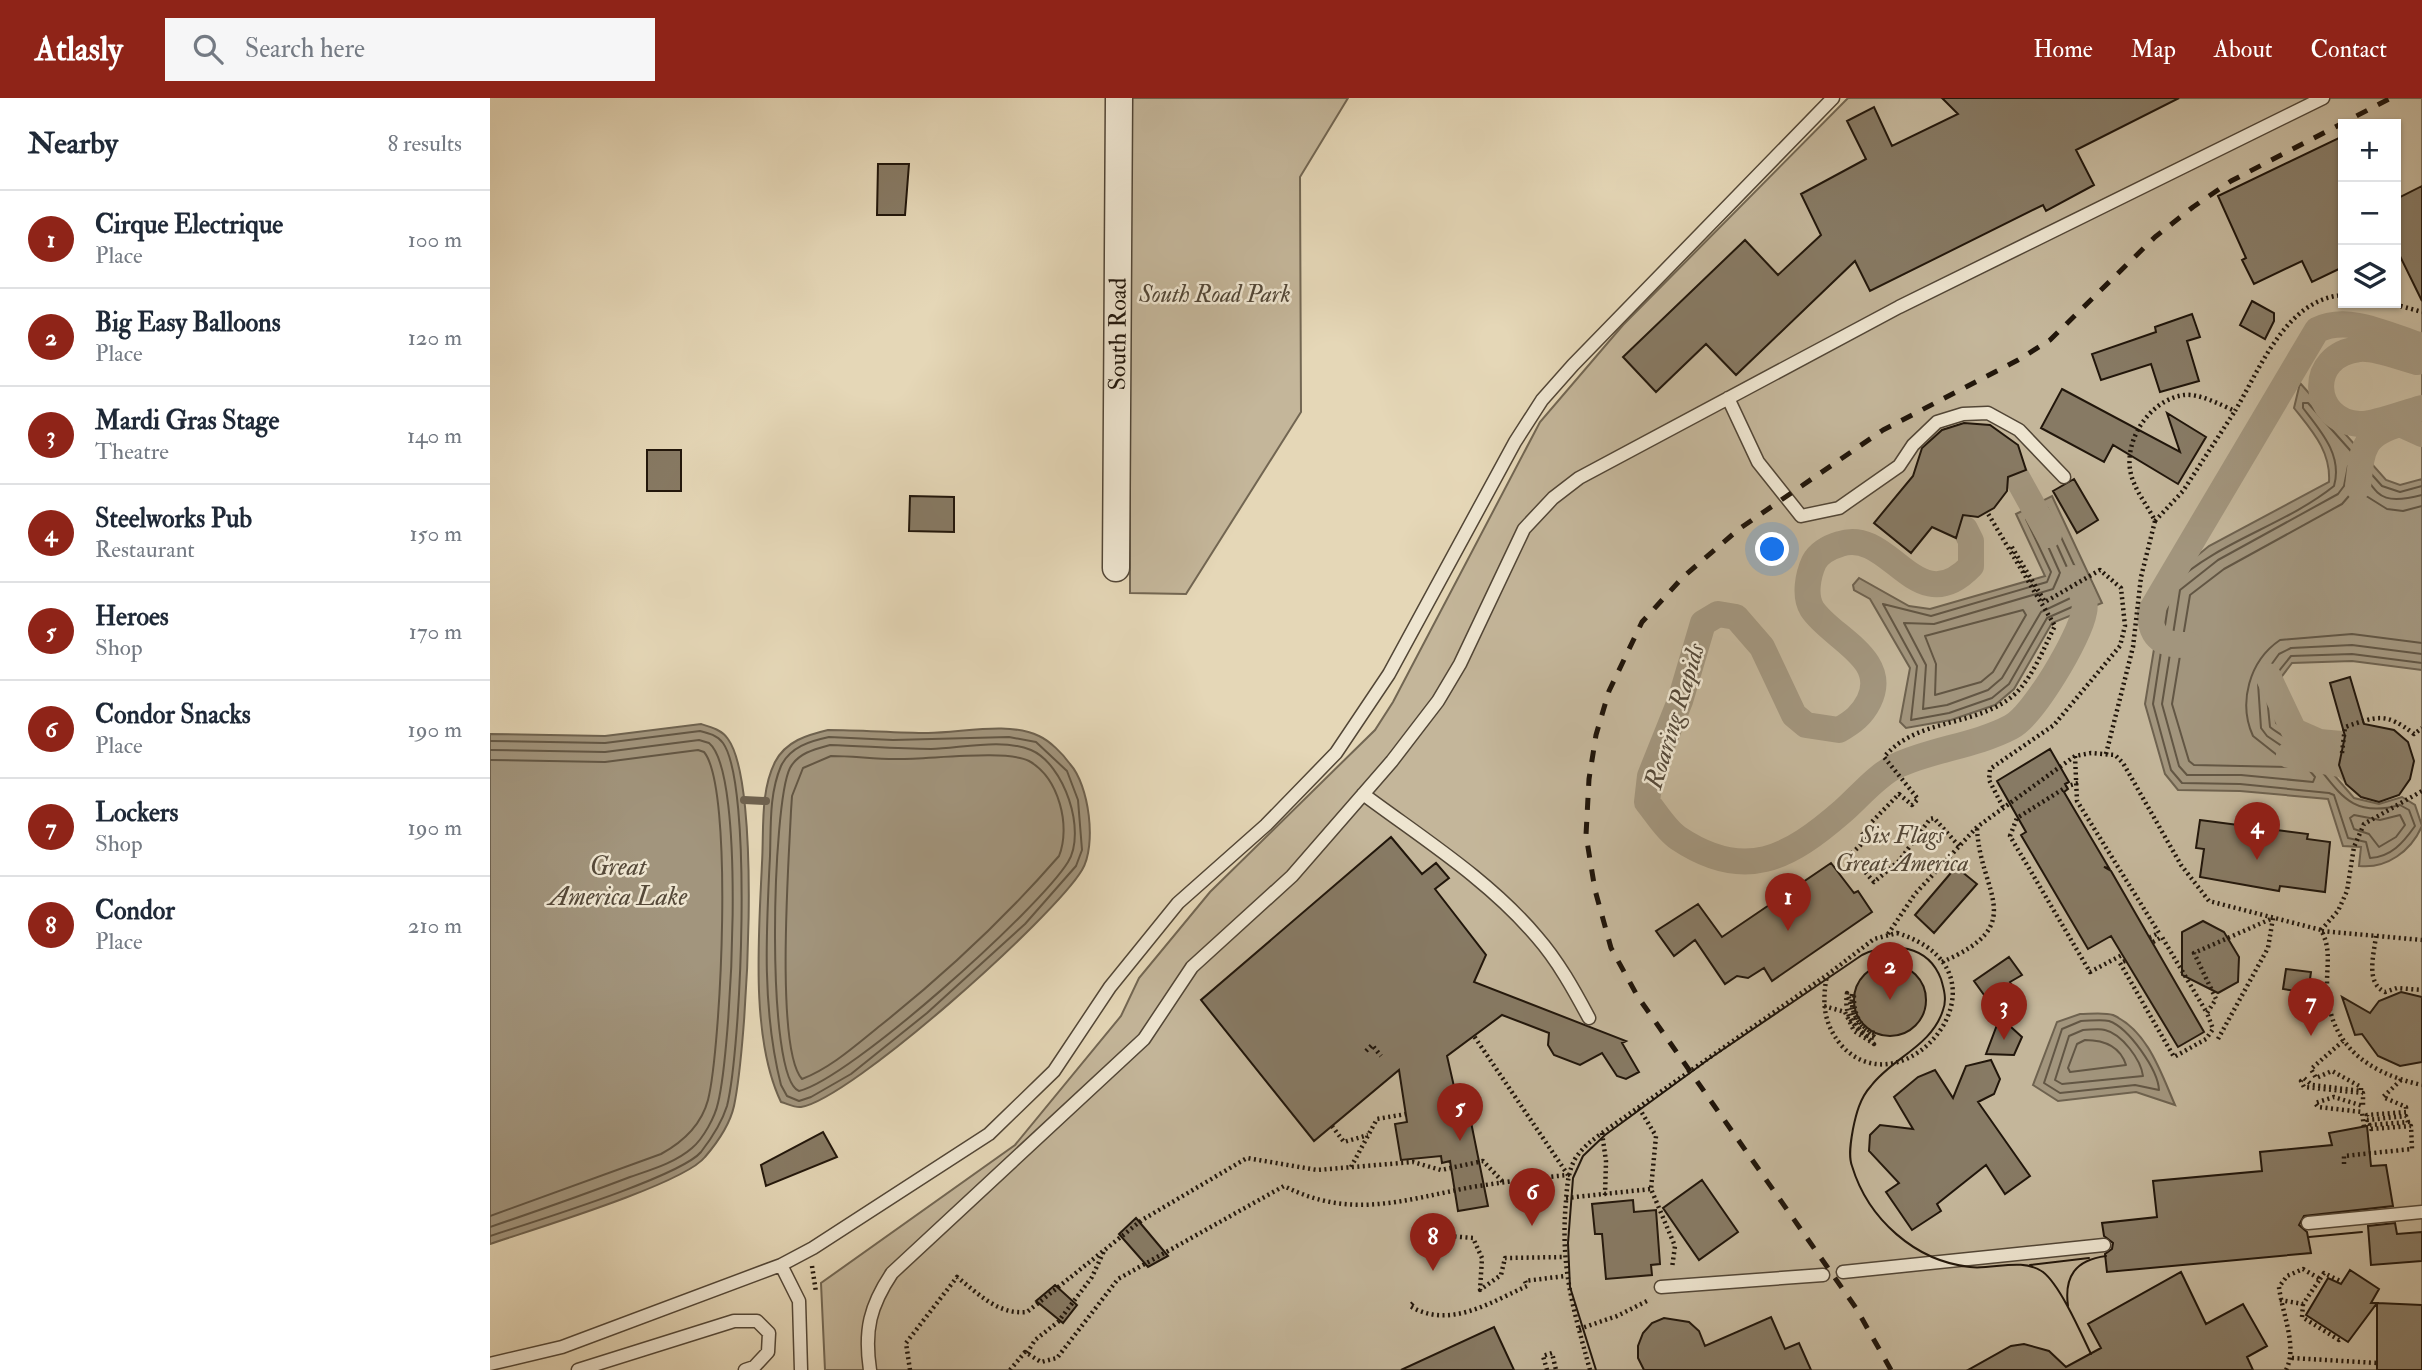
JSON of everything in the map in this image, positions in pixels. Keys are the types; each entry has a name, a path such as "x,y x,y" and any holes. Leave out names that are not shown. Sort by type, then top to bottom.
{"street":[{"name":"South Road","path":"1116,568 1119,98"}],"lane":[{"path":"490,1364 562,1347 781,1265 813,1248 989,1134 1054,1071 1110,987 1178,903 1266,825 1336,753 1390,674 1515,442 1542,400 1833,98"},
{"path":"870,1370 867,1332 875,1299 892,1273 1144,1039 1192,967 1292,876 1363,794 1438,701 1460,664 1524,529 1553,498 1579,478 1899,307 2323,98"},
{"path":"1728,398 1758,462 1801,516 1839,508 1899,466 1913,445 1937,422 1963,414 1988,413 2019,430 2064,477"},
{"path":"1363,794 1460,866 1537,936 1569,981 1589,1018"},
{"path":"2308,1223 2422,1212"},
{"path":"1843,1272 2104,1245"},
{"path":"781,1265 799,1301 801,1370"},
{"path":"1661,1287 1823,1275"},
{"path":"578,1370 734,1321 757,1321 769,1333 768,1352 754,1367 745,1370"}],"path":[{"path":"2106,754 2133,647 2141,577 2155,521 2183,491 2289,323 2311,304 2338,296"},
{"path":"2401,306 2422,312"},
{"path":"2155,521 2133,483 2130,461 2135,436 2148,413 2166,400 2186,394 2235,411"},
{"path":"1959,846 1934,818 1930,819 1899,861 1874,882 1850,855 1867,839 1862,832 1899,794 1912,805 1918,799 1884,757 1909,734 1974,718 2011,698 2027,678 2055,626 1988,512 2045,602 2100,570 2120,588 2125,626 2120,646 2054,725 1990,769 1992,787 2003,808"},
{"path":"2342,753 2345,727 2377,716 2397,721 2414,734 2422,729"},
{"path":"1888,934 1904,908 1976,827 2075,756 2106,754 2115,755 2123,763 2199,892 2219,905 2321,930 2422,940"},
{"path":"2075,756 2077,801 2159,933 2152,939 2162,937 2207,1013 2213,1029 2206,1040 2174,1057 2120,963 2125,961"},
{"path":"2078,783 2068,786 2017,818 2010,836 2090,972 2122,955"},
{"path":"2321,930 2338,911 2347,891 2354,846 2364,824 2409,801 2422,791"},
{"path":"1942,961 1971,947 1990,930 1995,909 1992,888 1977,846 1976,827"},
{"path":"2207,1013 2216,999 2194,953 2273,917"},
{"path":"2218,1039 2267,948 2273,917"},
{"path":"2321,930 2328,943 2329,1000 2343,1041 2373,1067 2401,1080 2422,1085"},
{"path":"1590,1370 1566,1276 1564,1257 1569,1175 1584,1147 1874,939 1888,934 1919,940 1942,961 1950,973 1955,996 1948,1018 1937,1036 1896,1065 1864,1061 1846,1050 1833,1034 1824,1006 1827,975"},
{"path":"2376,936 2372,979 2381,991 2397,988 2422,990"},
{"path":"1824,1006 1845,1012 1854,1031 1874,1044 1852,1023 1847,1005 1847,993 1849,1006 1857,1027 1876,1038 1862,1028 1853,1015 1851,998 1852,993 1854,994 1856,1017 1869,1031 1877,1034"},
{"path":"1474,1036 1569,1175"},
{"path":"2343,1041 2311,1069 2316,1078 2332,1071 2361,1087 2361,1091 2312,1085 2304,1079 2301,1081 2304,1087 2363,1093 2363,1106 2334,1097 2315,1103 2318,1107 2361,1112 2364,1127"},
{"path":"1366,1051 1372,1045 1381,1056"},
{"path":"2344,1164 2344,1156 2412,1149 2411,1126 2371,1129 2371,1125 2408,1122 2406,1115 2368,1120 2367,1115 2406,1112 2406,1107 2383,1097 2401,1080"},
{"path":"1579,1329 1617,1316 1653,1298 1671,1273 1675,1246 1651,1189 1657,1136 1639,1108"},
{"path":"1350,1168 1377,1119 1406,1114"},
{"path":"1332,1126 1344,1142 1368,1135"},
{"path":"1602,1133 1606,1161 1605,1195"},
{"path":"910,1370 906,1343 957,1277 998,1309 1012,1314 1027,1312 1142,1220 1247,1158 1317,1170 1413,1162 1441,1170 1483,1160 1503,1182"},
{"path":"1027,1353 1041,1362 1057,1358 1118,1279 1284,1185 1312,1200 1377,1206 1503,1182 1569,1175"},
{"path":"1566,1198 1651,1189"},
{"path":"1449,1236 1473,1238 1482,1258 1480,1290 1501,1275 1505,1258 1564,1257"},
{"path":"1010,1370 1025,1352 1027,1353 1035,1340 1058,1322 1093,1277 1098,1260 1107,1248"},
{"path":"2286,1370 2292,1358 2280,1300 2281,1282 2294,1271 2310,1271 2320,1279"},
{"path":"2342,1283 2324,1273 2303,1304 2302,1317 2339,1340 2342,1338"},
{"path":"1412,1303 1410,1306 1416,1310 1456,1317 1527,1286 1525,1281 1531,1278 1566,1276"},
{"path":"2312,1291 2318,1295"},
{"path":"2280,1300 2303,1304"},
{"path":"1547,1370 1543,1356 1552,1353 1556,1370"},
{"path":"2292,1358 2377,1363"},
{"path":"2330,1361 2330,1370"}],"green space":[{"name":"South Road Park","path":"1130,98 1348,98 1300,177 1301,412 1186,594 1130,593"},
{"name":"Six Flags Great America","path":"1848,98 2422,98 2422,1370 825,1370 821,1283 1015,1145 1121,1016 1139,978 1210,892 1375,730 1393,702 1540,422 1623,325"}],"water":[{"path":"2300,383 2386,480 2400,485 2422,479 2422,670 2352,661 2292,663 2273,688 2276,723 2308,745 2354,798 2379,804 2402,797 2415,805 2422,826 2417,835 2405,850 2379,865 2359,866 2361,847 2343,846 2328,799 2240,791 2178,790 2165,774 2145,704 2165,582 2209,546 2329,482 2324,451 2294,408"},
{"path":"2052,496 2102,603 2052,623 2014,689 1995,705 1951,720 1906,728 1900,722 1910,668 1870,599 1854,590 1853,585 1859,578 1909,606 1930,609 2045,576 2016,514"},
{"name":"Great America Lake","path":"701,724 719,731 728,739 739,766 745,808 749,917 747,975 739,1075 729,1120 705,1157 668,1180 639,1193 490,1244 490,734 605,736"},
{"path":"999,728 1039,736 1060,752 1077,774 1089,816 1089,846 1082,870 1064,893 994,964 862,1073 826,1096 799,1107 781,1102 771,1076 761,1016 759,952 764,811 770,774 780,755 798,740 828,730 928,733"},
{"path":"2080,1014 2113,1015 2135,1031 2152,1054 2175,1105 2136,1092 2058,1101 2033,1085 2057,1022"}],"building":[{"path":"1942,98 2179,98 2076,150 2094,185 2046,211 2043,205 1870,291 1855,261 1736,375 1706,344 1656,392 1623,357 1745,240 1778,275 1821,235 1801,194 1866,159 1847,121 1874,107 1892,146 1958,114"},
{"path":"2338,138 2338,269 2312,282 2302,261 2254,284 2242,260 2246,258 2218,196"},
{"path":"878,164 909,164 905,215 877,215"},
{"path":"2422,186 2422,301 2401,258 2401,196"},
{"path":"2252,301 2274,313 2274,321 2265,339 2240,325"},
{"path":"2192,314 2200,337 2187,341 2199,381 2160,392 2151,364 2101,380 2092,354 2156,332 2155,327"},
{"path":"2062,389 2180,452 2167,413 2206,437 2178,484 2113,445 2104,462 2041,428"},
{"path":"1964,423 1990,425 2018,445 2026,470 2008,477 2007,491 1994,508 1978,517 1963,515 1956,538 1932,527 1911,553 1874,523 1913,476 1922,448 1942,430"},
{"path":"647,450 681,450 681,491 647,491"},
{"path":"2074,479 2098,520 2077,533 2053,491"},
{"path":"910,496 954,497 954,532 909,531"},
{"path":"2350,677 2364,724 2394,730 2408,742 2414,761 2410,779 2399,795 2379,802 2361,797 2346,784 2339,765 2345,736 2330,683"},
{"path":"2050,749 2069,782 2065,784 2068,789 2064,792 2109,868 2104,867 2111,871 2204,1032 2178,1047 2111,936 2088,949 2021,835 2026,832 1997,781"},
{"path":"2200,820 2308,834 2307,839 2330,842 2325,892 2280,886 2279,891 2200,877 2204,849 2196,848"},
{"path":"1391,837 1422,874 1436,863 1449,878 1435,889 1486,955 1474,982 1626,1041 1622,1043 1639,1072 1626,1079 1617,1076 1602,1053 1580,1065 1554,1055 1548,1045 1549,1033 1502,1015 1447,1056 1458,1104 1463,1109 1466,1124 1471,1122 1488,1206 1458,1211 1450,1161 1442,1163 1441,1156 1401,1160 1395,1124 1407,1122 1399,1070 1314,1141 1201,1000"},
{"path":"1831,863 1854,893 1858,891 1872,912 1772,981 1764,968 1748,978 1737,976 1725,984 1695,940 1674,956 1656,931 1698,904 1722,937"},
{"path":"1956,867 1977,884 1934,933 1915,915"},
{"path":"2203,921 2224,932 2239,957 2238,982 2218,993 2182,975 2182,932"},
{"path":"2009,957 2022,975 2010,982 2021,1002 2000,1017 1974,981"},
{"path":"1897,964 1916,974 1924,986 1924,1014 1916,1026 1904,1034 1883,1036 1864,1026 1856,1014 1854,993 1864,974 1876,966"},
{"path":"2286,969 2311,972 2308,993 2283,989"},
{"path":"2401,992 2422,997 2422,1062 2400,1066 2378,1056 2362,1034 2355,1035 2342,997 2370,1013 2379,1001"},
{"path":"2000,1017 2022,1037 2014,1055 1986,1054"},
{"path":"1991,1060 2000,1079 1994,1094 1978,1102 2030,1176 2005,1194 1986,1165 1937,1204 1941,1211 1912,1230 1886,1192 1899,1183 1869,1151 1870,1135 1880,1125 1913,1129 1894,1097 1918,1077 1935,1070 1953,1098 1966,1066"},
{"path":"2367,1126 2371,1166 2386,1165 2393,1206 2304,1216 2299,1225 2307,1232 2311,1253 2107,1272 2105,1254 2112,1249 2113,1243 2104,1236 2102,1223 2157,1217 2153,1181 2262,1171 2260,1152 2332,1145 2329,1133"},
{"path":"823,1132 837,1157 766,1186 761,1165"},
{"path":"1702,1180 1738,1232 1699,1260 1663,1208"},
{"path":"1633,1200 1634,1212 1656,1210 1660,1264 1651,1265 1652,1275 1606,1279 1602,1234 1595,1234 1592,1204"},
{"path":"1136,1218 1168,1256 1148,1267 1119,1234"},
{"path":"2395,1223 2397,1234 2422,1232 2422,1261 2371,1265 2368,1226"},
{"path":"2350,1270 2379,1289 2371,1303 2377,1303 2348,1342 2306,1315 2328,1278 2341,1284"},
{"path":"2181,1272 2206,1324 2243,1304 2267,1346 2247,1357 2253,1370 1968,1370 2011,1346 2024,1344 2049,1351 2066,1367 2101,1348 2088,1324"},
{"path":"1055,1285 1077,1305 1063,1323 1036,1301"},
{"path":"2377,1303 2422,1305 2422,1370 2377,1370"},
{"path":"1771,1317 1785,1349 1799,1343 1811,1370 1644,1370 1638,1358 1638,1346 1643,1333 1652,1323 1664,1318 1689,1322 1699,1331 1705,1346"},
{"path":"1494,1327 1514,1370 1401,1370"}],"waterway":[{"path":"2189,645 2172,644 2160,639 2153,629 2150,612 2317,330 2342,324 2356,325 2422,346"},
{"path":"2417,362 2380,351 2359,349 2342,354 2330,363 2323,375 2321,388 2324,401 2331,412 2343,420 2359,424 2422,408"},
{"path":"2358,487 2363,454 2366,446 2378,433 2400,424 2422,434"},
{"name":"Roaring Rapids","path":"2014,472 2049,535"},
{"name":"Roaring Rapids","path":"1965,529 1971,541 1971,566 1952,581 1934,584 1919,580 1874,548 1858,542 1832,547 1814,562 1808,586 1812,609 1856,650 1872,673 1873,686 1869,701 1857,718 1839,730 1806,725 1794,715 1762,647 1736,617 1718,614 1703,623 1680,701 1650,776 1647,802 1669,831 1702,852 1724,859 1745,862 1765,859 1785,852 1823,828 1882,775 1896,766 1924,755 1983,739 2011,727 2043,692 2081,624 2085,603 2073,578"},
{"path":"2268,676 2294,731 2319,742 2352,745 2379,740"},
{"path":"2289,755 2345,765 2365,784"},
{"path":"744,800 766,801"}],"tram line":[{"path":"1596,1370 1570,1287 1568,1243 1573,1178 1583,1156 1605,1135 1709,1059 1862,955 1897,947 1918,953 1935,968 1941,979 1945,1002 1938,1022 1930,1033 1880,1076 1861,1101 1854,1123 1850,1153 1859,1185 1869,1203 1896,1234 1931,1256 1970,1267 2026,1265 2043,1272 2063,1298 2091,1354"},
{"path":"2309,1237 2362,1232"},
{"path":"2068,1306 2068,1287 2074,1272 2086,1261 2106,1256"},
{"path":"2030,1265 2089,1258"}],"railway":[{"path":"1891,1370 1856,1308 1638,997 1611,948 1595,890 1586,835 1589,779 1596,735 1609,691 1642,622 1683,577 1739,529 1883,430 2018,360 2050,340 2155,237 2231,181 2391,98"}],"place":[{"name":"Steelworks Pub","path":"2257,860"},
{"name":"Cirque Electrique","path":"1788,931"},
{"name":"Big Easy Balloons","path":"1890,1000"},
{"name":"Lockers","path":"2311,1036"},
{"name":"Mardi Gras Stage","path":"2004,1040"},
{"name":"Heroes","path":"1460,1141"},
{"name":"Condor Snacks","path":"1532,1226"},
{"name":"Condor","path":"1433,1271"}]}
